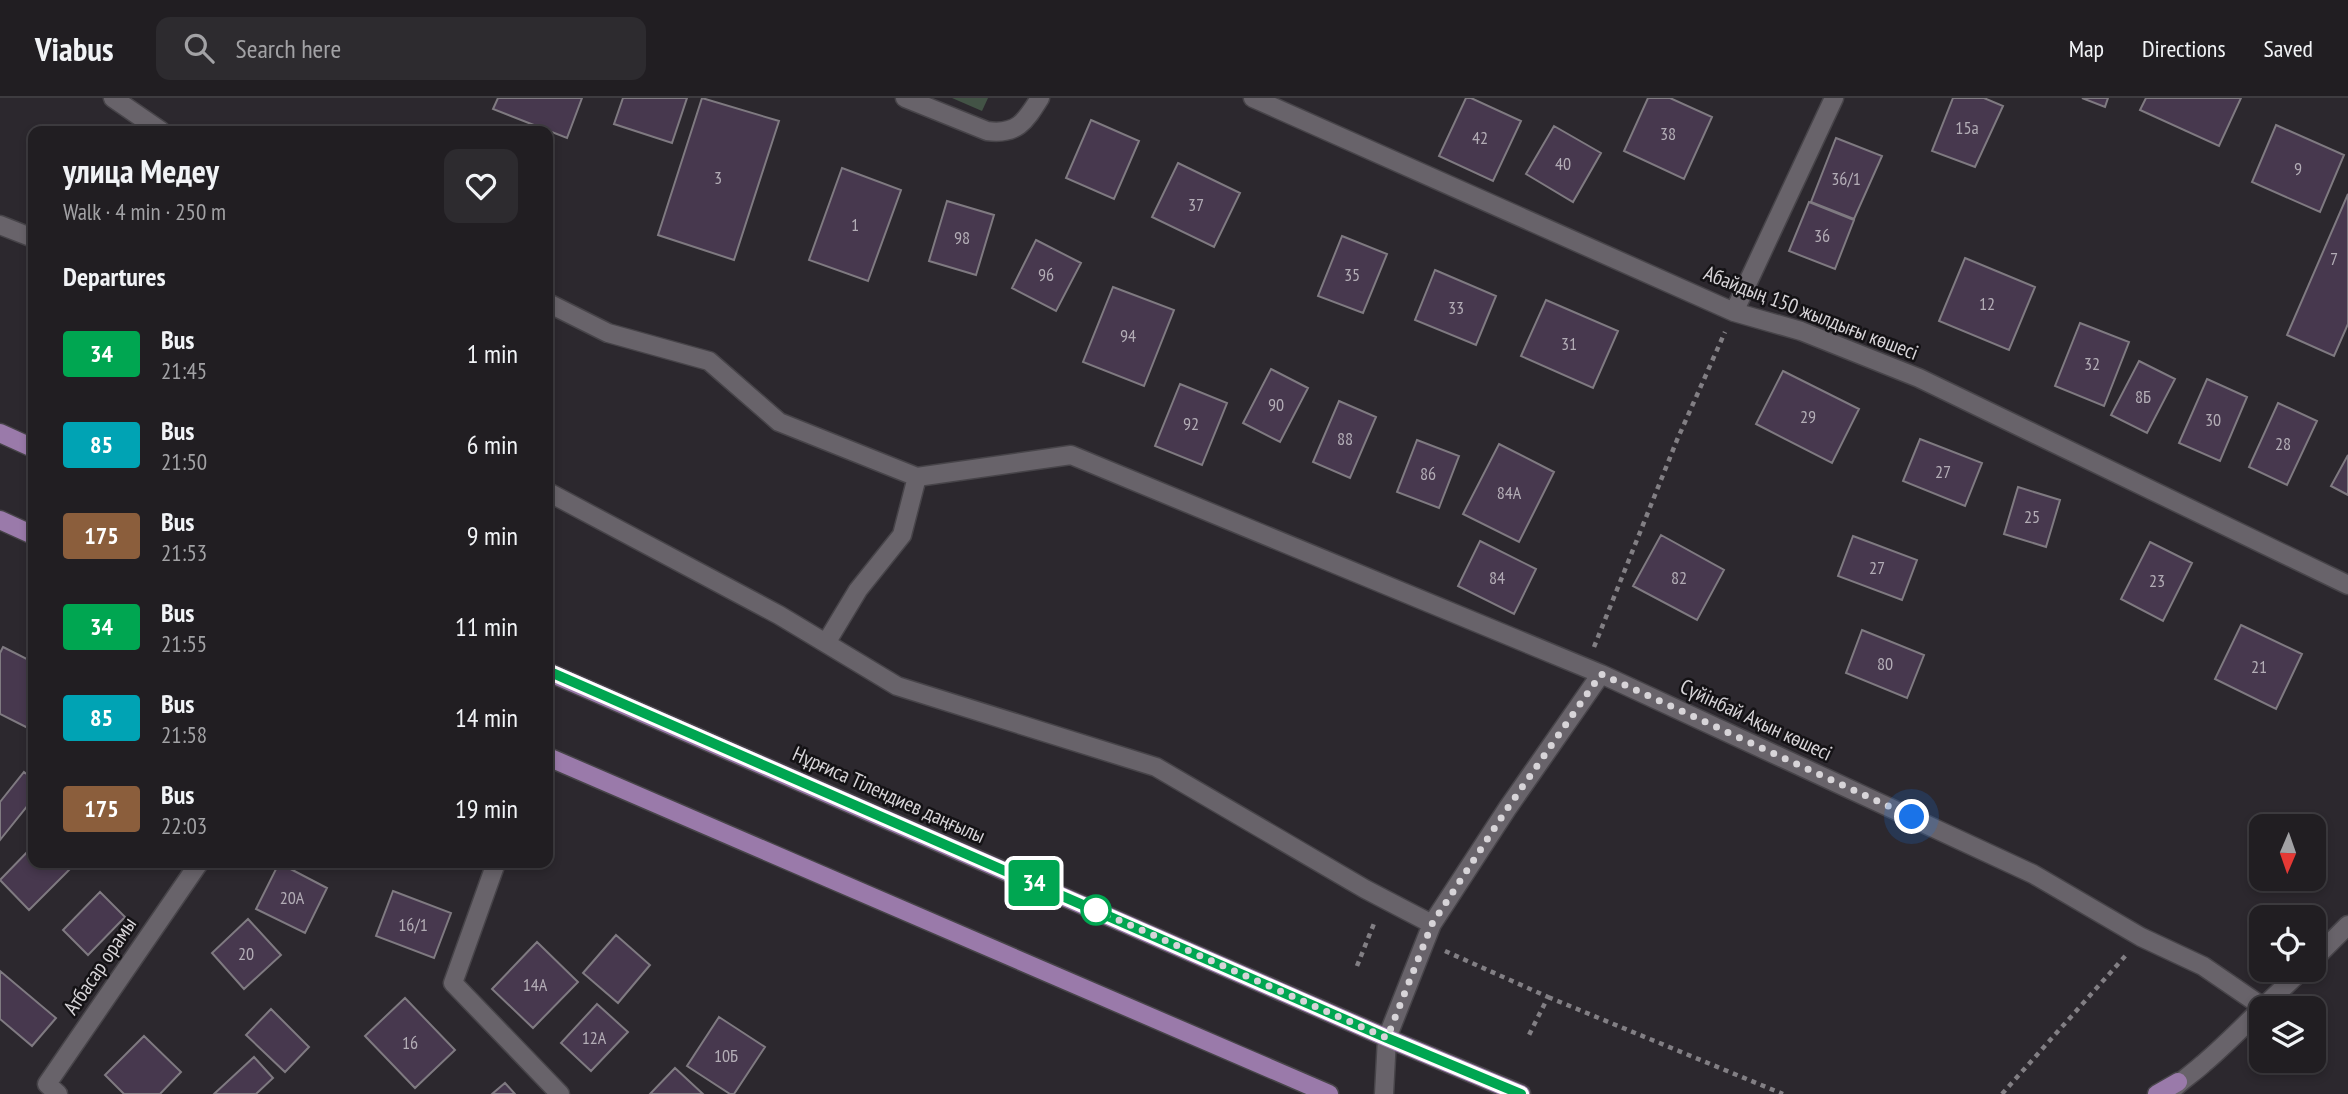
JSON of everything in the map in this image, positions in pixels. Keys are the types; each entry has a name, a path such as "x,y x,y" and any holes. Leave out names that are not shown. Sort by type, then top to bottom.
{"main road":[{"path":"0,433 28,446"},
{"path":"0,520 28,533"},
{"name":"Нұрғиса Тілендиев даңғылы","path":"553,673 1521,1094"},
{"path":"553,759 1329,1094"},
{"path":"2157,1094 2173,1088"}],"street":[{"path":"113,98 154,126"},
{"path":"905,98 987,131 1002,132 1015,129 1028,117 1040,98"},
{"name":"Абайдың 150 жылдығы көшесі","path":"1252,98 1734,312 1801,331 1919,378 2348,585"},
{"path":"1734,312 1834,98"},
{"path":"0,225 28,236"},
{"path":"553,306 608,333 709,361 779,422 917,477 902,535 858,590 825,643"},
{"name":"Сүйінбай Ақын көшесі","path":"917,477 1071,455 1593,671 2033,874 2141,937 2203,966 2249,999"},
{"path":"553,495 779,615 897,686 1156,766 1365,889 1432,924"},
{"path":"1384,1094 1387,1038 1432,924 1593,671"},
{"name":"Атбасар орамы","path":"58,1094 47,1084 196,868"},
{"path":"494,868 453,983 560,1094"},
{"path":"2326,946 2348,925"},
{"path":"2275,996 2289,982"},
{"path":"2173,1088 2249,1020"}],"path":[{"path":"1593,671 1676,440 1734,312"},
{"path":"1357,966 1375,921"},
{"path":"2002,1094 2141,937"},
{"path":"1425,943 1783,1094"},
{"path":"1527,1039 1549,997"}],"green space":[{"path":"952,98 988,98 982,111"}],"building":[{"path":"498,98 582,98 567,138 553,133 553,126 536,126 493,109"},
{"path":"623,98 687,98 672,143 614,124"},
{"path":"702,98 779,121 734,260 658,235"},
{"path":"1466,98 1521,121 1493,181 1439,156"},
{"path":"1648,98 1670,98 1712,117 1684,179 1624,151"},
{"path":"1953,98 1984,98 2003,106 1975,167 1932,151"},
{"path":"2082,98 2108,98 2105,107"},
{"path":"2146,98 2241,98 2219,146 2140,110"},
{"path":"1091,120 1139,141 1114,199 1066,178"},
{"path":"2276,125 2344,155 2320,212 2252,182"},
{"path":"1554,126 1601,153 1573,202 1526,174"},
{"path":"1836,138 1882,156 1854,219 1811,202"},
{"path":"1178,163 1240,193 1214,247 1152,217"},
{"path":"842,168 901,190 868,281 809,260"},
{"path":"2348,194 2348,324 2334,356 2287,335"},
{"path":"947,201 994,215 976,275 929,261"},
{"path":"1809,202 1854,220 1835,269 1789,251"},
{"path":"1342,236 1387,254 1363,313 1318,296"},
{"path":"1036,240 1081,263 1056,311 1012,288"},
{"path":"1965,258 2035,287 2009,350 1939,321"},
{"path":"1435,270 1496,296 1476,345 1415,320"},
{"path":"1113,287 1174,310 1144,386 1083,362"},
{"path":"1546,300 1618,331 1593,388 1521,356"},
{"path":"2080,323 2129,342 2104,406 2055,386"},
{"path":"2139,361 2175,379 2147,433 2111,415"},
{"path":"1271,369 1308,388 1280,442 1243,423"},
{"path":"1783,371 1859,409 1832,463 1756,424"},
{"path":"2207,379 2247,397 2220,461 2179,443"},
{"path":"1180,384 1227,403 1202,465 1155,446"},
{"path":"1339,401 1376,417 1350,478 1313,462"},
{"path":"2278,403 2317,421 2287,485 2249,467"},
{"path":"1920,439 1982,463 1965,506 1903,481"},
{"path":"1417,440 1459,456 1439,508 1397,492"},
{"path":"1499,444 1554,472 1519,542 1463,514"},
{"path":"2348,455 2348,495 2331,486"},
{"path":"2018,487 2060,500 2046,547 2004,534"},
{"path":"1661,535 1724,570 1697,620 1633,586"},
{"path":"1853,536 1917,560 1902,600 1838,576"},
{"path":"1480,541 1536,569 1514,614 1458,586"},
{"path":"2150,542 2192,563 2163,621 2121,599"},
{"path":"2241,625 2302,654 2276,709 2215,679"},
{"path":"1862,630 1924,655 1907,698 1846,673"},
{"path":"3,647 28,660 28,728 0,714 0,653"},
{"path":"24,772 28,775 28,805 0,840 0,802"},
{"path":"28,851 28,868 70,869 29,910 0,880"},
{"path":"276,868 289,868 327,888 305,933 256,909"},
{"path":"393,891 451,913 434,958 376,936"},
{"path":"100,892 125,917 88,955 63,930"},
{"path":"248,919 281,955 244,989 212,953"},
{"path":"616,935 650,965 618,1003 583,973"},
{"path":"537,942 578,982 533,1028 492,989"},
{"path":"0,971 56,1018 32,1046 0,1019"},
{"path":"405,998 455,1050 415,1088 365,1036"},
{"path":"597,1004 628,1032 591,1071 561,1043"},
{"path":"271,1009 309,1047 285,1072 246,1035"},
{"path":"719,1017 765,1047 734,1094 687,1066"},
{"path":"144,1036 181,1072 160,1094 124,1094 105,1075"},
{"path":"254,1057 273,1078 256,1094 214,1094"},
{"path":"675,1068 703,1094 650,1094"},
{"path":"505,1083 515,1094 492,1094"}],"bus line":[{"name":"34","path":"553,673 1521,1094"}],"route":[{"path":"1096,910 1387,1038 1432,924 1507,809 1601,674 1912,817"}]}
